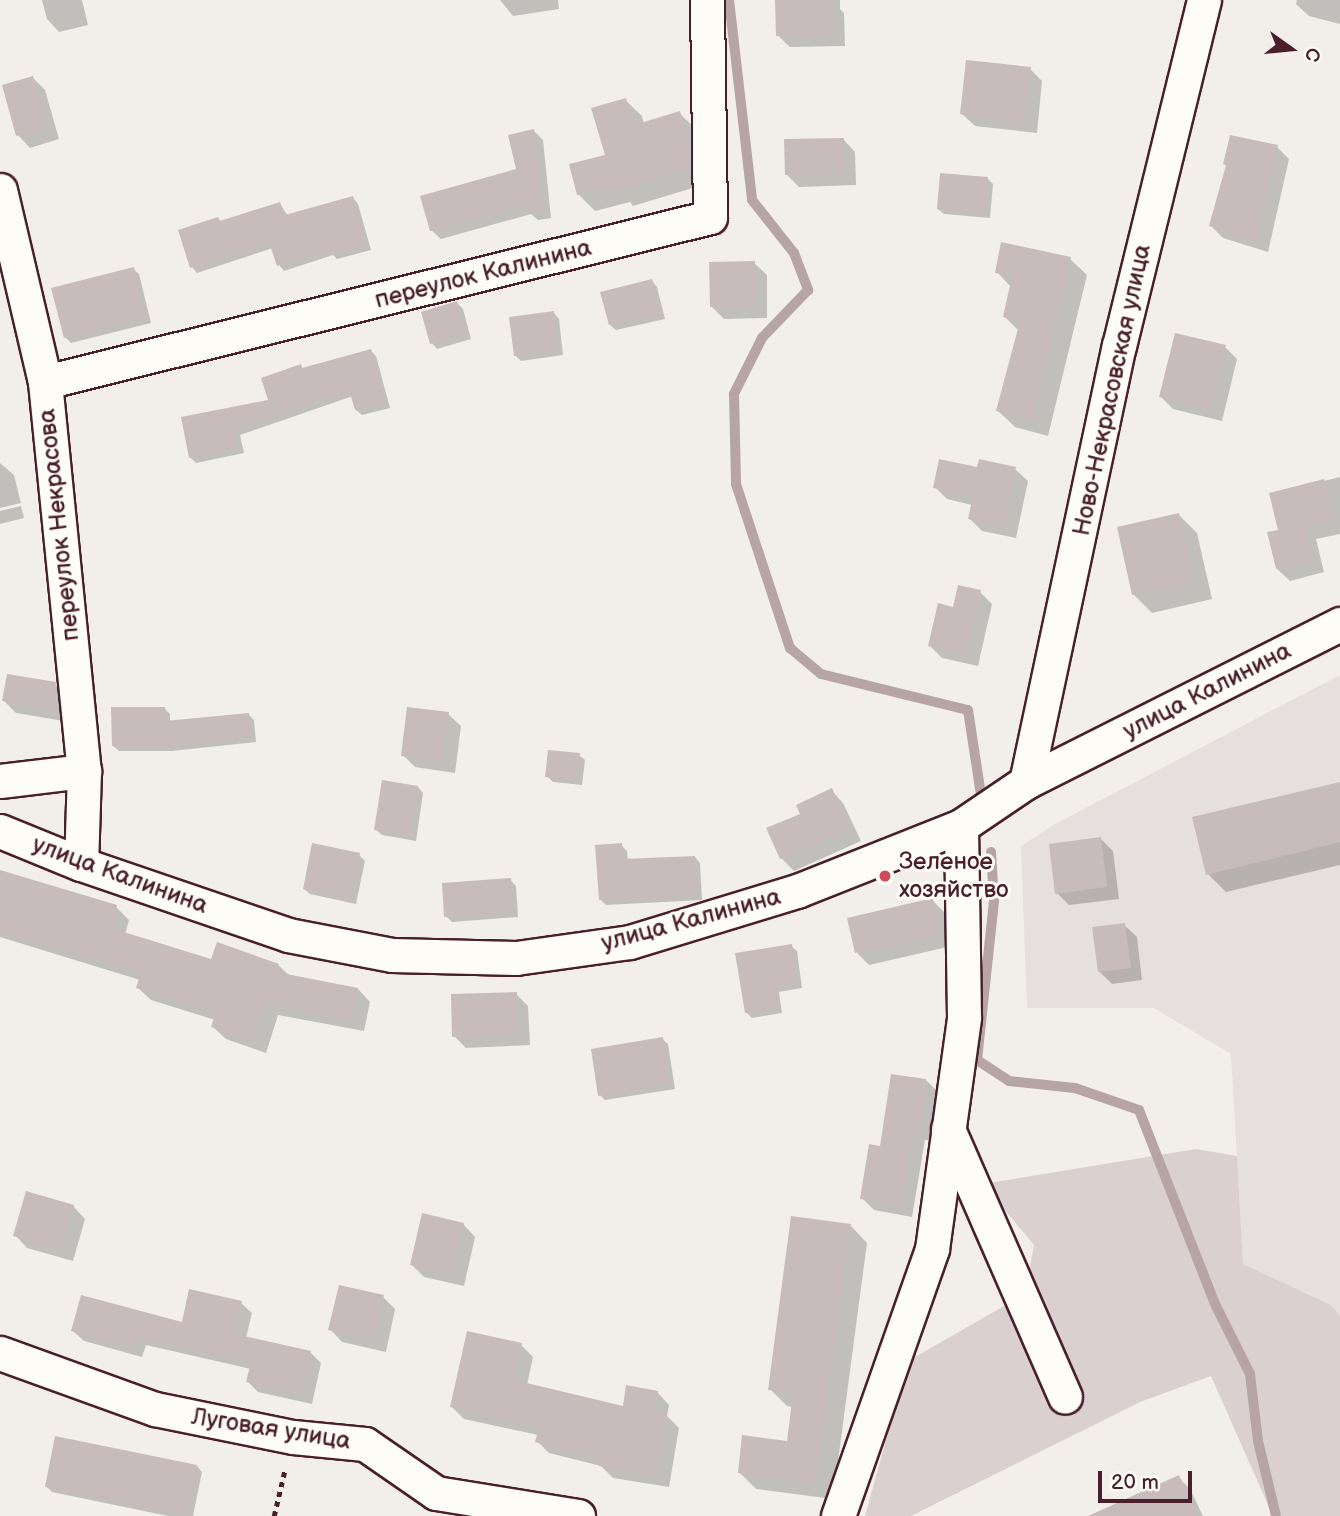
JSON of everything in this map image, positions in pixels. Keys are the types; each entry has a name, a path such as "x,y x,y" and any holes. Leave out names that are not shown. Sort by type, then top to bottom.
{"street":[{"name":"переулок Калинина","path":"45,382 710,217 707,0"},
{"name":"Ново-Некрасовская улица","path":"1026,782 1119,346 1203,0"},
{"name":"переулок Некрасова","path":"0,190 45,382 84,771 81,864"},
{"name":"улица Калинина","path":"0,831 81,864 288,935 392,955 516,958 630,942 797,891 961,826 1026,782 1340,624"},
{"path":"0,782 84,771"},
{"path":"838,1516 932,1249 964,1017 961,826"},
{"path":"948,1129 1065,1397"},
{"name":"Луговая улица","path":"0,1353 155,1409 293,1437 365,1444 436,1493 578,1516"}],"path":[{"path":"274,1516 293,1437"}],"shaded area":[{"path":"1340,675 1340,1316 1331,1305 1243,1264 1231,1054 1154,1008 1027,1008 1021,846 1057,823"},
{"path":"1196,1149 1237,1156 1243,1264 1331,1305 1340,1316 1340,1516 1273,1516 1211,1376 1140,1402 911,1516 865,1516 908,1361 1025,1294 1034,1245 983,1184"}],"building":[{"path":"775,0 833,0 833,35 776,36"},
{"path":"966,60 1031,67 1025,122 960,114"},
{"path":"33,76 48,127 16,136 2,85"},
{"path":"626,98 634,125 680,111 690,145 690,168 616,191 614,186 577,195 569,164 605,155 591,108"},
{"path":"534,129 543,209 527,211 525,204 430,231 420,196 516,169 508,135"},
{"path":"1230,135 1278,145 1256,241 1209,226 1226,165 1223,164"},
{"path":"844,138 844,174 785,175 784,139"},
{"path":"940,173 988,177 984,214 937,209"},
{"path":"353,196 366,245 329,255 328,250 277,266 269,242 190,268 178,230 218,217 220,221 280,202 285,215"},
{"path":"1001,242 1071,257 1032,420 996,411 1020,321 1003,317 1012,276 995,273"},
{"path":"755,261 756,306 710,307 709,262"},
{"path":"134,267 147,317 64,338 51,288"},
{"path":"652,279 660,313 609,325 600,292"},
{"path":"457,301 467,333 430,344 421,312"},
{"path":"554,311 559,350 514,356 509,317"},
{"path":"1175,333 1226,345 1210,410 1159,397"},
{"path":"371,349 386,402 355,410 349,390 235,429 239,448 189,458 181,417 268,400 261,378 301,364 302,368"},
{"path":"939,459 977,467 979,459 1016,467 1004,527 968,519 973,496 933,488"},
{"path":"1324,479 1334,520 1305,527 1313,560 1276,569 1267,532 1278,530 1269,493"},
{"path":"1179,513 1194,581 1132,595 1117,527"},
{"path":"958,585 981,590 966,655 928,646 938,603 953,607"},
{"path":"7,674 56,682 53,710 2,701"},
{"path":"111,707 165,707 165,721 249,713 251,737 165,746 112,746"},
{"path":"407,707 449,712 443,761 401,756"},
{"path":"548,750 580,753 577,780 545,777"},
{"path":"382,780 418,786 411,836 374,830"},
{"path":"1340,782 1340,842 1206,875 1192,817"},
{"path":"832,788 850,829 780,859 766,828 800,814 796,805"},
{"path":"1101,837 1107,887 1055,894 1049,844"},
{"path":"312,843 360,853 351,899 303,889"},
{"path":"622,843 623,859 695,856 697,895 599,900 595,845"},
{"path":"0,870 117,905 111,928 211,959 217,942 279,964 276,972 358,988 352,1020 266,1003 253,1041 211,1027 216,1012 136,988 141,972 0,931"},
{"path":"511,878 513,912 444,917 442,883"},
{"path":"933,898 941,934 855,953 847,918"},
{"path":"1125,923 1131,968 1098,972 1092,927"},
{"path":"792,944 798,983 774,986 778,1008 745,1013 735,953"},
{"path":"517,992 518,1034 452,1037 451,994"},
{"path":"663,1037 670,1084 598,1096 591,1049"},
{"path":"891,1074 926,1079 921,1130 914,1129 900,1206 860,1199 869,1144 880,1146"},
{"path":"26,1191 74,1205 60,1250 13,1236"},
{"path":"422,1213 464,1223 452,1275 410,1265"},
{"path":"791,1216 851,1224 816,1483 738,1473 742,1435 787,1441 793,1393 768,1390"},
{"path":"339,1285 384,1295 374,1340 328,1330"},
{"path":"189,1289 242,1301 235,1334 311,1351 301,1395 246,1382 251,1362 135,1336 132,1348 71,1331 81,1295 182,1322"},
{"path":"467,1331 522,1343 514,1380 623,1406 626,1385 658,1391 654,1412 667,1414 657,1476 599,1466 601,1458 535,1442 539,1427 450,1407"},
{"path":"55,1436 197,1465 187,1516 45,1487"},
{"path":"1179,1475 1198,1516 1088,1516"}],"waterway":[{"path":"729,0 752,200 794,253 808,290 762,338 734,394 736,484 790,648 821,674 968,710 982,802"},
{"path":"991,852 994,901 977,1060 1009,1081 1075,1088 1139,1110 1216,1306 1250,1374 1258,1441 1276,1516"}],"place":[{"name":"Зеленое хозяйство","path":"885,876"}]}
